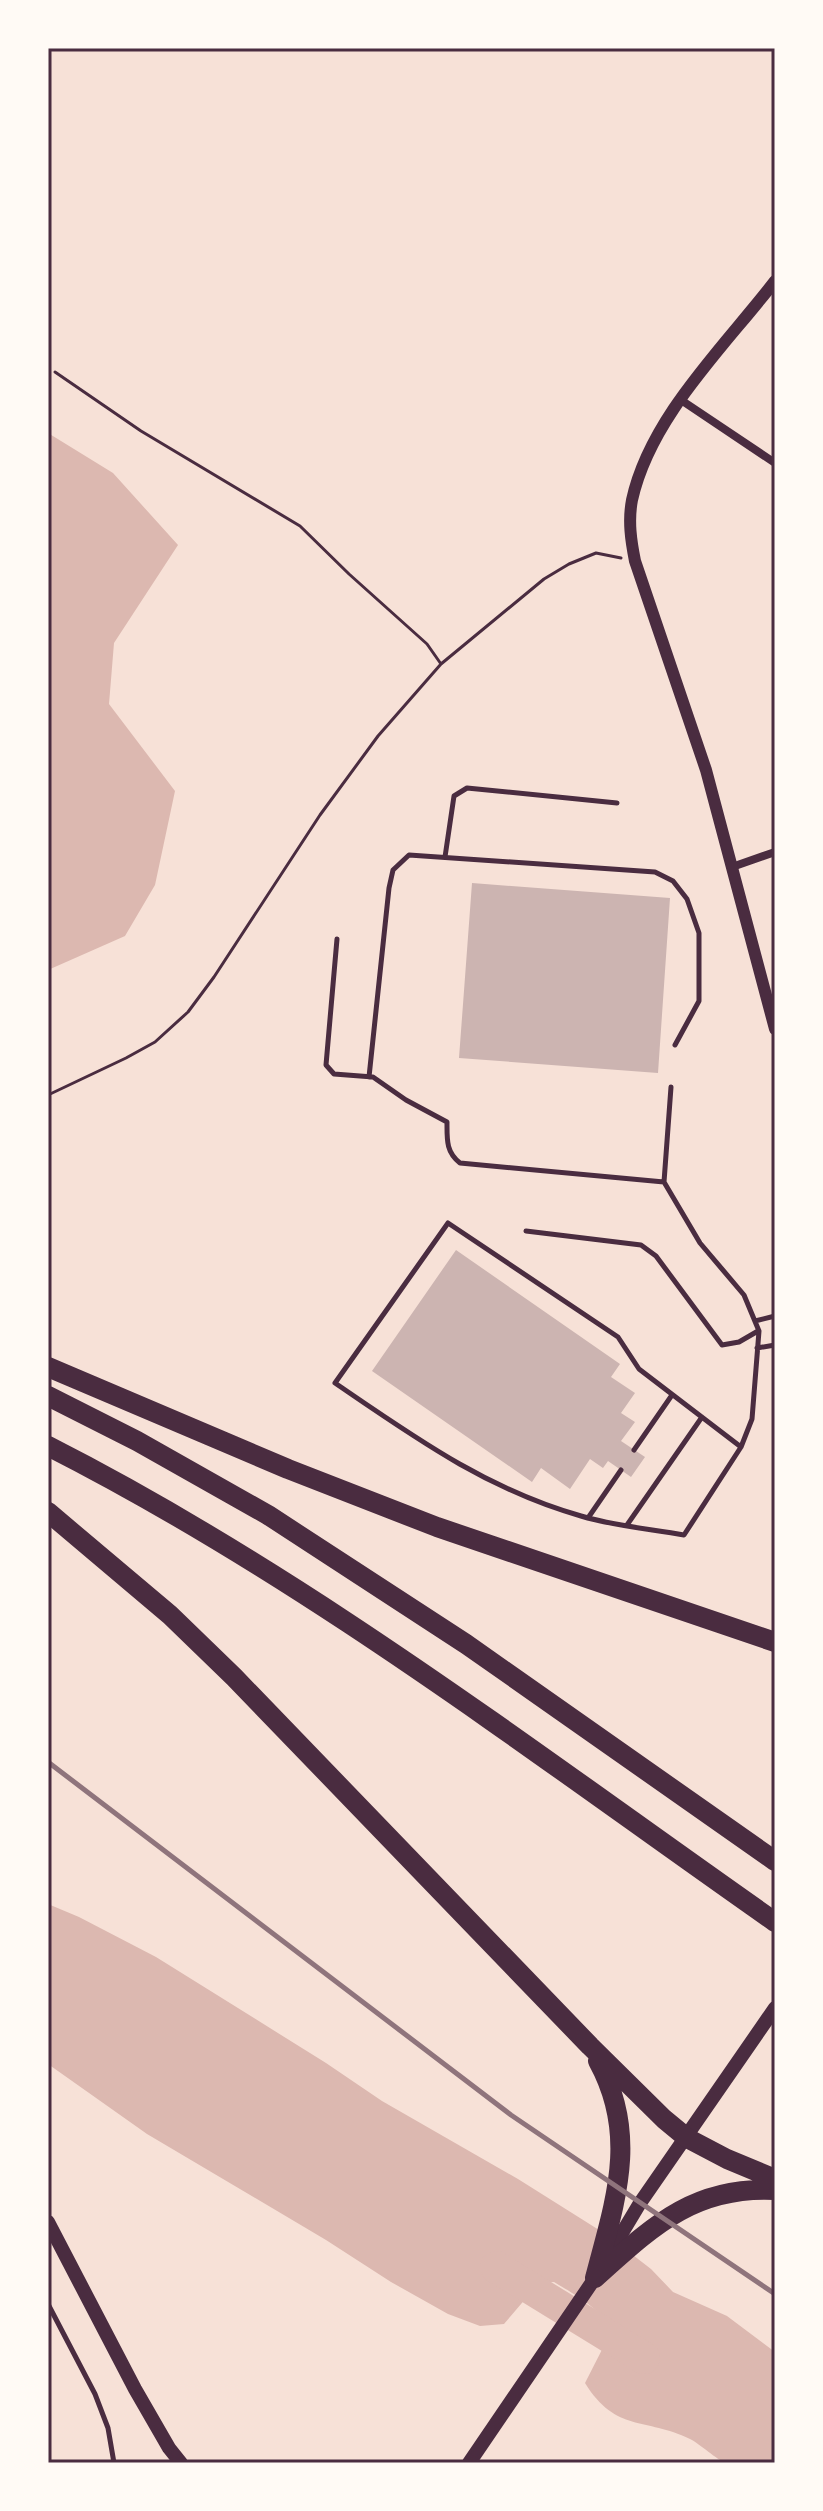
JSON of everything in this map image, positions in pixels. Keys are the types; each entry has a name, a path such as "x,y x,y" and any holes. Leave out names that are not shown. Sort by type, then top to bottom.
{"highway":[{"path":"48,1367 288,1469 437,1527 771,1640"},
{"path":"48,1396 137,1441 268,1515 466,1644 775,1861"},
{"path":"48,1446 164,1510 347,1621 775,1922"},
{"path":"48,1512 170,1615 234,1677 664,2119 687,2138 775,2179"},
{"path":"590,2046 616,2100 622,2135 622,2159 615,2200 595,2278"},
{"path":"595,2278 651,2228 683,2208 727,2192 775,2190"}],"main road":[{"path":"469,2463 595,2278 640,2203 775,2008"},
{"path":"48,2222 142,2401 181,2463"}],"street":[{"path":"775,281 681,400 637,480 630,526 635,561 706,770 775,1029"},
{"path":"681,400 775,463"},
{"path":"732,867 775,852"}],"lane":[{"path":"445,857 454,796 467,788 617,803"},
{"path":"369,1077 393,870 409,855 655,872 673,881 687,899 699,933 699,1001 675,1045"},
{"path":"337,939 326,1065 334,1074 369,1077 447,1122 448,1148 451,1156 460,1163 664,1182"},
{"path":"671,1087 664,1182 700,1243 744,1295 759,1331 752,1419 741,1447 684,1535 588,1518 518,1494 445,1458 335,1383 448,1223 618,1337 639,1369 741,1447"},
{"path":"526,1231 641,1245 656,1256 722,1345 739,1342 759,1331"},
{"path":"755,1321 775,1316"},
{"path":"757,1348 775,1345"},
{"path":"634,1450 672,1395"},
{"path":"627,1525 702,1417"},
{"path":"588,1518 621,1470"},
{"path":"48,2304 95,2394 108,2428 114,2463"}],"path":[{"path":"55,372 141,431 300,526 427,644 441,664"},
{"path":"48,1095 155,1042 188,1012 320,815 378,736 441,664 544,579 569,564 596,553 635,561"}],"shaded area":[{"path":"48,433 113,473 178,545 114,643 109,704 175,791 155,885 125,936 48,970"},
{"path":"48,1904 156,1957 382,2101 518,2179 607,2235 651,2269 673,2292 727,2316 775,2352 775,2463 726,2463 690,2439 632,2422 608,2410 585,2383 612,2330 594,2309 554,2282 539,2283 504,2324 480,2326 448,2314 147,2134 48,2064"}],"building":[{"path":"472,883 670,898 658,1073 459,1058"},
{"path":"456,1250 620,1364 611,1377 635,1393 621,1413 635,1422 621,1441 645,1457 631,1477 608,1461 603,1468 590,1459 570,1489 541,1468 532,1482 372,1371"}],"waterway":[{"path":"496,2267 644,2358"}],"railway":[{"path":"48,1762 511,2115 775,2294"}]}
